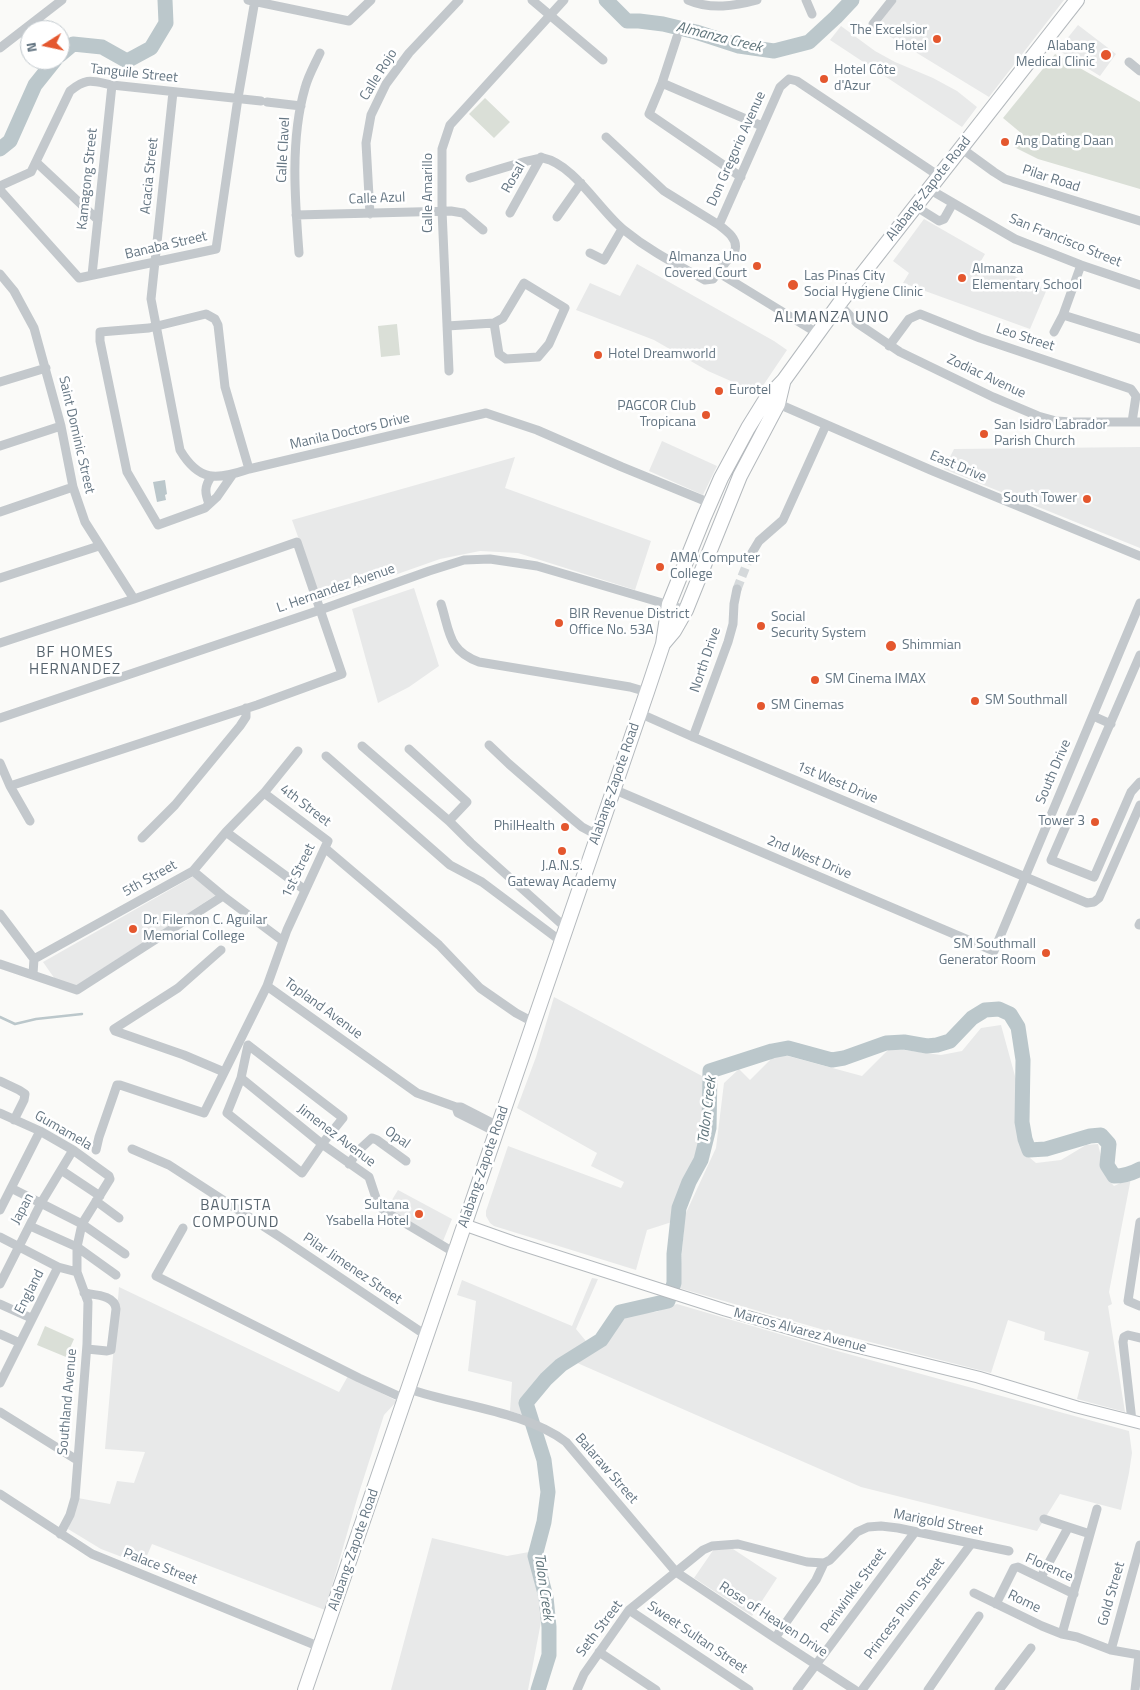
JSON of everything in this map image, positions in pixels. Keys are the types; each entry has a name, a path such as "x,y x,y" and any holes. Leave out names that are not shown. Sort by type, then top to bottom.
{"highway":[{"name":"Alabang-Zapote Road","path":"663,644 674,631 686,610 740,476 772,402 784,380 839,304 1077,0"},
{"name":"Alabang-Zapote Road","path":"306,1690 640,713 663,644 669,604 710,503 740,442 772,402"}],"main road":[{"name":"Marcos Alvarez Avenue","path":"465,1225 679,1296 836,1342 978,1377 1076,1407 1136,1422"}],"street":[{"path":"0,48 62,0"},
{"path":"253,1 349,21 370,0"},
{"name":"Calle Rojo","path":"370,214 366,143 371,114 386,84 409,53 459,0"},
{"path":"532,0 603,60"},
{"name":"Calle Amarillo","path":"449,371 442,210 442,149 450,125 564,0"},
{"path":"688,0 694,3 725,6 757,0"},
{"path":"806,0 812,14"},
{"path":"873,24 892,0"},
{"name":"Banaba Street","path":"0,188 79,278 216,249 253,1"},
{"path":"678,37 662,84 649,114 741,177"},
{"name":"Calle Clavel","path":"299,253 296,215 296,129 305,87 320,53"},
{"path":"1129,62 1140,71"},
{"name":"Don Gregorio Avenue","path":"716,276 736,246 734,240 719,224 780,87 789,79 798,81 939,176"},
{"name":"Tanguile Street","path":"0,188 31,172 70,91 81,82 90,81 301,106"},
{"path":"662,84 762,126"},
{"name":"Kamagong Street","path":"92,275 112,85"},
{"name":"Acacia Street","path":"154,263 173,92"},
{"path":"606,137 664,191 719,224"},
{"name":"Pilar Road","path":"961,148 1005,179 1140,221"},
{"path":"470,178 541,158 555,163 581,183 622,229 653,253 705,280 716,276 817,333"},
{"name":"Rosal","path":"510,213 541,158"},
{"path":"36,162 98,220"},
{"path":"557,217 581,183"},
{"name":"San Francisco Street","path":"928,189 1015,239 1081,265 1140,285"},
{"path":"915,206 941,221 953,203"},
{"name":"Calle Azul","path":"296,215 370,214 442,210 463,213 483,230"},
{"path":"590,253 604,260 622,229"},
{"path":"154,263 151,299 180,450 187,462 199,473 211,476 205,492 209,504"},
{"path":"1054,332 1063,315 1081,265"},
{"name":"Saint Dominic Street","path":"0,274 14,291 34,328 62,426 73,487 85,522 134,599"},
{"path":"447,326 494,323 503,318 524,283 565,308 549,344 538,357 506,359 499,354 494,323"},
{"name":"Zodiac Avenue","path":"839,304 857,323 889,346 976,389 1038,416 1056,421 1072,422 1136,422"},
{"path":"233,474 217,497 205,508 157,529 128,472 100,341 100,332 156,327 206,314 215,319 218,325 225,387 248,469"},
{"name":"Leo Street","path":"889,346 909,319 920,314 980,338 1131,389 1136,396 1136,422"},
{"path":"1063,315 1140,339"},
{"path":"0,382 46,368"},
{"name":"East Drive","path":"772,402 977,490 1140,556"},
{"name":"Manila Doctors Drive","path":"211,476 233,474 486,413 537,430 710,503"},
{"path":"750,556 759,541 783,520 826,425"},
{"path":"0,446 62,426"},
{"path":"0,512 73,487"},
{"path":"0,643 297,542 342,674 246,708 10,786"},
{"path":"0,578 99,546"},
{"name":"L. Hernandez Avenue","path":"0,718 464,560 490,559 537,566 686,610"},
{"name":"North Drive","path":"692,737 728,642 733,624 737,589"},
{"name":"South Drive","path":"994,951 1140,602"},
{"path":"441,604 452,642 458,652 468,658 479,662 630,687 647,692"},
{"path":"1140,655 1051,860 1094,878 1131,792 1140,782"},
{"path":"142,838 174,805 240,726 246,717 246,708"},
{"name":"1st West Drive","path":"640,713 692,737 1087,903 1094,902 1099,898 1140,805"},
{"path":"1092,716 1111,724"},
{"path":"489,745 582,827 597,835"},
{"path":"362,746 449,821 470,844 566,928"},
{"path":"409,748 467,802 449,821"},
{"name":"5th Street","path":"34,959 193,872 226,832 264,793 298,751"},
{"path":"326,756 450,865 482,882 562,942"},
{"path":"0,763 10,786 30,821"},
{"name":"2nd West Drive","path":"613,790 994,951"},
{"name":"4th Street","path":"264,793 327,845 439,945 480,988 516,1013 534,1022"},
{"path":"226,832 305,890"},
{"name":"1st Street","path":"283,940 327,845"},
{"path":"193,872 283,940"},
{"path":"0,964 77,990 223,896"},
{"path":"0,914 34,959 33,974"},
{"name":"Topland Avenue","path":"283,940 267,986 417,1093 456,1107 458,1113 497,1129"},
{"path":"221,950 178,988 114,1029 224,1072"},
{"path":"96,1150 117,1085 204,1113 267,986"},
{"path":"248,1045 343,1118 322,1144 302,1173 227,1113 241,1078 248,1045"},
{"name":"Jimenez Avenue","path":"241,1078 322,1144 369,1176 382,1210 455,1253"},
{"path":"0,1081 25,1094 14,1120"},
{"name":"Gumamela","path":"0,1114 40,1131 73,1150 110,1178"},
{"path":"0,1210 40,1131"},
{"name":"Opal","path":"349,1164 359,1150 372,1138 406,1161"},
{"name":"Pilar Jimenez Street","path":"132,1149 169,1165 280,1237 426,1336"},
{"name":"Japan","path":"0,1284 41,1203 73,1150"},
{"path":"61,1170 98,1198 119,1218"},
{"name":"Southland Avenue","path":"60,1534 70,1515 75,1498 87,1349 88,1302 77,1272 77,1248 82,1224 110,1178"},
{"path":"12,1188 82,1224 125,1254"},
{"path":"1140,1222 1128,1301 1140,1306"},
{"path":"30,1226 77,1248 116,1275"},
{"name":"Balaraw Street","path":"183,1228 156,1276 359,1378 407,1394 541,1426 554,1433 566,1442 676,1572"},
{"path":"0,1237 58,1267 77,1272"},
{"name":"England","path":"0,1382 4,1367 20,1343 58,1267"},
{"path":"84,1293 112,1300 116,1304 112,1349 107,1351 87,1349"},
{"path":"0,1304 31,1318"},
{"path":"0,1334 20,1343"},
{"path":"1136,1422 1123,1342 1124,1337 1128,1335 1140,1338"},
{"path":"0,1412 77,1460"},
{"name":"Palace Street","path":"0,1494 92,1554 320,1647"},
{"path":"1062,1634 1096,1508"},
{"path":"1044,1519 1090,1534"},
{"name":"Marigold Street","path":"824,1562 830,1560 857,1532 868,1527 881,1526 1009,1551"},
{"path":"1041,1577 1068,1528"},
{"name":"Periwinkle Street","path":"797,1690 915,1532"},
{"path":"676,1572 703,1550 712,1546 723,1545 738,1544 807,1562 824,1562 816,1580 775,1638"},
{"name":"Princess Plum Street","path":"862,1690 971,1544"},
{"name":"Gold Street","path":"1111,1650 1140,1546"},
{"name":"Florence","path":"996,1604 1014,1568 1018,1567 1074,1594"},
{"name":"Seth Street","path":"577,1690 584,1674 598,1652 629,1610 676,1572"},
{"name":"Rose of Heaven Drive","path":"676,1572 856,1690"},
{"name":"Rome","path":"974,1593 1062,1634 1077,1637 1111,1650 1140,1655"},
{"name":"Sweet Sultan Street","path":"629,1610 748,1690"},
{"path":"928,1690 979,1616"},
{"path":"999,1690 1031,1648"},
{"path":"598,1652 656,1690"},
{"path":"1134,1690 1140,1655"}],"shaded area":[{"name":"The Excelsior Hotel","path":"897,0 1064,0 989,97 876,28"},
{"path":"1078,25 1116,54 1100,76 1058,50"},
{"path":"841,26 875,51 957,91 977,107 962,127 830,40"},
{"path":"1055,54 1140,102 1140,189 1038,159 1014,147 1021,133 1003,118"},
{"path":"485,98 510,122 494,138 469,114"},
{"name":"Almanza Elementary School","path":"924,219 985,254 981,261 1047,289 1030,329 903,283 909,273 893,261"},
{"path":"637,264 787,350 758,393 708,371 654,340 576,310 590,283 620,296"},
{"path":"397,324 400,355 381,357 378,326"},
{"path":"662,441 717,466 703,495 649,471"},
{"name":"South Tower","path":"1140,447 1140,548 944,469 954,449"},
{"path":"515,457 505,488 651,541 635,590 518,553 480,551 440,559 321,601 292,520"},
{"path":"165,480 166,500 157,502 153,482"},
{"path":"414,588 439,666 409,687 378,703 352,609"},
{"name":"Dr. Filemon C. Aguilar Memorial College","path":"194,876 216,895 76,986 57,982 43,962"},
{"path":"554,997 702,1076 703,1121 698,1156 673,1207 675,1221 647,1230 636,1270 494,1226 486,1216 508,1146 621,1188 624,1182 591,1166 597,1153 517,1108 536,1057"},
{"path":"1001,1025 1018,1087 1023,1152 1036,1163 1061,1160 1086,1145 1098,1144 1106,1177 1114,1186 1131,1178 1109,1292 1112,1304 1108,1306 1125,1412 1077,1399 1089,1352 1044,1340 1045,1332 1008,1320 991,1373 831,1332 679,1288 685,1215 716,1148 724,1083 739,1069 750,1080 777,1053 862,1076 890,1048 941,1055 962,1051 981,1028"},
{"name":"Sultana Ysabella Hotel","path":"398,1190 452,1219 443,1241 387,1208"},
{"path":"592,1278 598,1279 576,1329 590,1346 558,1359 527,1404 526,1416 510,1411 512,1382 468,1371 476,1301 457,1295 462,1280 572,1326"},
{"path":"119,1287 339,1392 348,1376 397,1401 384,1415 357,1499 325,1610 152,1544 143,1565 101,1549 68,1529 78,1498 110,1504 117,1481 134,1483 145,1452 105,1449"},
{"path":"677,1304 841,1352 1129,1431 1132,1453 1121,1510 1060,1494 1037,1531 861,1487 575,1362 606,1345 626,1314 656,1312"},
{"path":"45,1326 74,1339 66,1357 37,1345"},
{"path":"432,1538 507,1556 529,1552 545,1601 528,1690 391,1690"},
{"path":"714,1549 733,1549 777,1578 752,1616 694,1578"}],"waterway":[{"path":"70,47 73,44 102,47 127,61 151,48 166,23 165,0"},
{"name":"Almanza Creek","path":"606,0 627,21 663,24 739,46 774,51 809,42 852,0"},
{"path":"0,149 10,141 35,85 47,70"},
{"name":"Talon Creek","path":"538,1690 549,1655 549,1627 546,1597 535,1556 544,1522 548,1492 544,1460 526,1403 546,1379 561,1365 601,1340 620,1312 668,1301 674,1283 674,1254 679,1208 689,1182 701,1160 709,1128 710,1071 772,1051 788,1048 832,1060 844,1058 886,1043 904,1042 927,1046 937,1045 950,1041 972,1018 985,1010 999,1009 1010,1014 1018,1027 1023,1060 1022,1122 1029,1150 1046,1149 1090,1136 1101,1135 1109,1144 1107,1165 1114,1176 1121,1176 1140,1169"},
{"path":"0,1017 15,1024 36,1019 82,1014"}],"tunnel":[{"path":"737,589 750,556"}],"place":[{"name":"The Excelsior Hotel","path":"937,39"},
{"name":"Alabang Medical Clinic","path":"1106,55"},
{"name":"Hotel Côte d'Azur","path":"824,79"},
{"name":"Ang Dating Daan","path":"1005,142"},
{"name":"Almanza Uno Covered Court","path":"757,266"},
{"name":"Almanza Elementary School","path":"962,278"},
{"name":"Las Pinas City Social Hygiene Clinic","path":"793,285"},
{"name":"Hotel Dreamworld","path":"598,355"},
{"name":"Eurotel","path":"719,391"},
{"name":"PAGCOR Club Tropicana","path":"706,415"},
{"name":"San Isidro Labrador Parish Church","path":"984,434"},
{"name":"South Tower","path":"1087,499"},
{"name":"AMA Computer College","path":"660,567"},
{"name":"BIR Revenue District Office No. 53A","path":"559,623"},
{"name":"Social Security System","path":"761,626"},
{"name":"Shimmian","path":"891,646"},
{"name":"SM Cinema IMAX","path":"815,680"},
{"name":"SM Southmall","path":"975,701"},
{"name":"SM Cinemas","path":"761,706"},
{"name":"Tower 3","path":"1095,822"},
{"name":"PhilHealth","path":"565,827"},
{"name":"J.A.N.S. Gateway Academy","path":"562,851"},
{"name":"Dr. Filemon C. Aguilar Memorial College","path":"133,929"},
{"name":"SM Southmall Generator Room","path":"1046,953"},
{"name":"Sultana Ysabella Hotel","path":"419,1214"}],"district":[{"name":"ALMANZA UNO","path":"832,318"},
{"name":"BF HOMES HERNANDEZ","path":"75,662"},
{"name":"BAUTISTA COMPOUND","path":"236,1214"}]}
